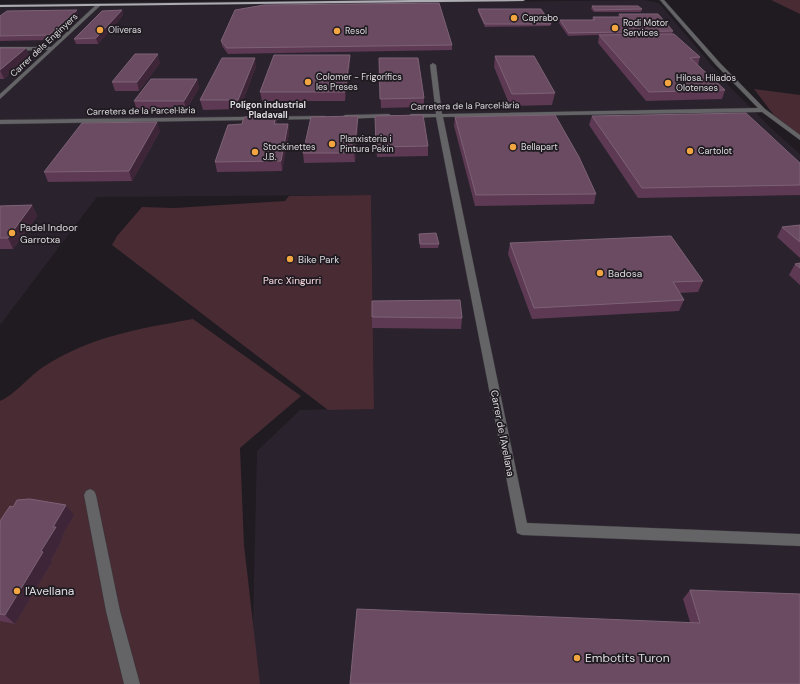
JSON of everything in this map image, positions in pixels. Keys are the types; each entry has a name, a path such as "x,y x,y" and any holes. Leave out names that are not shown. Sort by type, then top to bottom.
{"main road":[{"path":"0,6 523,0"}],"street":[{"path":"662,0 718,64 763,110 800,138"},
{"name":"Carrer dels Enginyers","path":"0,97 99,5"},
{"path":"0,49 52,48"},
{"name":"Carrer de l'Avellana","path":"433,65 439,115 522,529 800,540"},
{"name":"Carretera de la Parcel·lària","path":"407,116 763,110"},
{"name":"Carretera de la Parcel·lària","path":"335,117 399,116"},
{"name":"Carretera de la Parcel·lària","path":"0,122 327,117"},
{"path":"90,495 113,611 132,684"}],"shaded area":[{"path":"644,0 659,3 730,87 772,129 800,154 800,684 257,684 253,621 257,451 300,410 374,408 371,195 97,197 0,325 0,8"}],"green space":[{"path":"771,0 800,0 800,14"},
{"path":"754,89 800,95 800,138 776,118"},
{"name":"Parc Xingurri","path":"371,195 374,409 328,410 112,245 117,236 142,207 175,208 285,201 289,196"},
{"path":"193,319 301,396 240,448 244,545 260,684 0,684 0,401 12,394 43,367 61,356 79,348 134,330"}],"building":[{"name":"Resol","path":"439,3 452,45 227,48 221,41 235,10 264,5"},
{"path":"592,6 638,6 642,9 595,10"},
{"path":"478,9 541,9 551,24 485,24"},
{"path":"77,10 49,35 0,36 0,16 7,11"},
{"path":"122,10 96,38 74,39 102,11"},
{"name":"Rodi Motor Services","path":"619,14 658,14 673,31 569,33 560,20 595,20 593,17 622,17"},
{"name":"Hilosa. Hilados Olotenses","path":"674,34 700,57 690,58 725,90 649,92 599,35"},
{"path":"0,48 26,48 0,70"},
{"path":"135,54 158,54 137,82 112,82"},
{"name":"Colomer - Frigorífics les Preses","path":"274,55 350,55 345,92 260,92"},
{"path":"495,56 534,56 555,93 512,94"},
{"path":"222,58 255,58 238,100 200,100"},
{"path":"379,58 418,58 424,98 380,99"},
{"path":"151,79 197,79 184,101 134,101"},
{"name":"Cartolot","path":"746,113 800,163 800,185 642,188 592,116"},
{"path":"423,115 428,146 376,147 375,116"},
{"path":"555,115 579,157 596,194 476,195 455,117"},
{"name":"Planxisteria i Pintura Pekin","path":"358,116 354,153 303,153 311,117"},
{"name":"Stockinettes J.B.","path":"244,117 276,117 274,124 288,124 281,161 215,162 228,125 242,124"},
{"path":"157,122 129,171 44,172 82,123"},
{"path":"32,205 8,238 0,238 0,206"},
{"path":"800,225 800,242 782,227"},
{"path":"436,233 439,244 420,244 419,234"},
{"name":"Badosa","path":"671,236 703,281 673,282 684,300 534,308 510,243"},
{"path":"800,263 800,268 795,264"},
{"path":"460,300 462,318 372,317 372,301"},
{"name":"l'Avellana","path":"30,499 66,505 53,527 56,527 41,551 43,552 5,615 0,614 0,521 10,506 13,507 17,500"},
{"name":"Embotits Turon","path":"690,590 800,594 800,684 350,684 357,609 700,623"}],"place":[{"name":"Caprabo","path":"514,18"},
{"name":"Rodi Motor Services","path":"615,28"},
{"name":"Oliveras","path":"100,30"},
{"name":"Resol","path":"337,31"},
{"name":"Colomer - Frigorífics les Preses","path":"308,82"},
{"name":"Hilosa. Hilados Olotenses","path":"668,83"},
{"name":"Planxisteria i Pintura Pekin","path":"332,144"},
{"name":"Bellapart","path":"513,147"},
{"name":"Cartolot","path":"690,151"},
{"name":"Stockinettes J.B.","path":"255,152"},
{"name":"Padel Indoor Garrotxa","path":"12,233"},
{"name":"Bike Park","path":"290,259"},
{"name":"Badosa","path":"600,273"},
{"name":"l'Avellana","path":"17,591"},
{"name":"Embotits Turon","path":"577,658"}],"district":[{"name":"Polígon industrial Pladavall","path":"268,110"}]}
